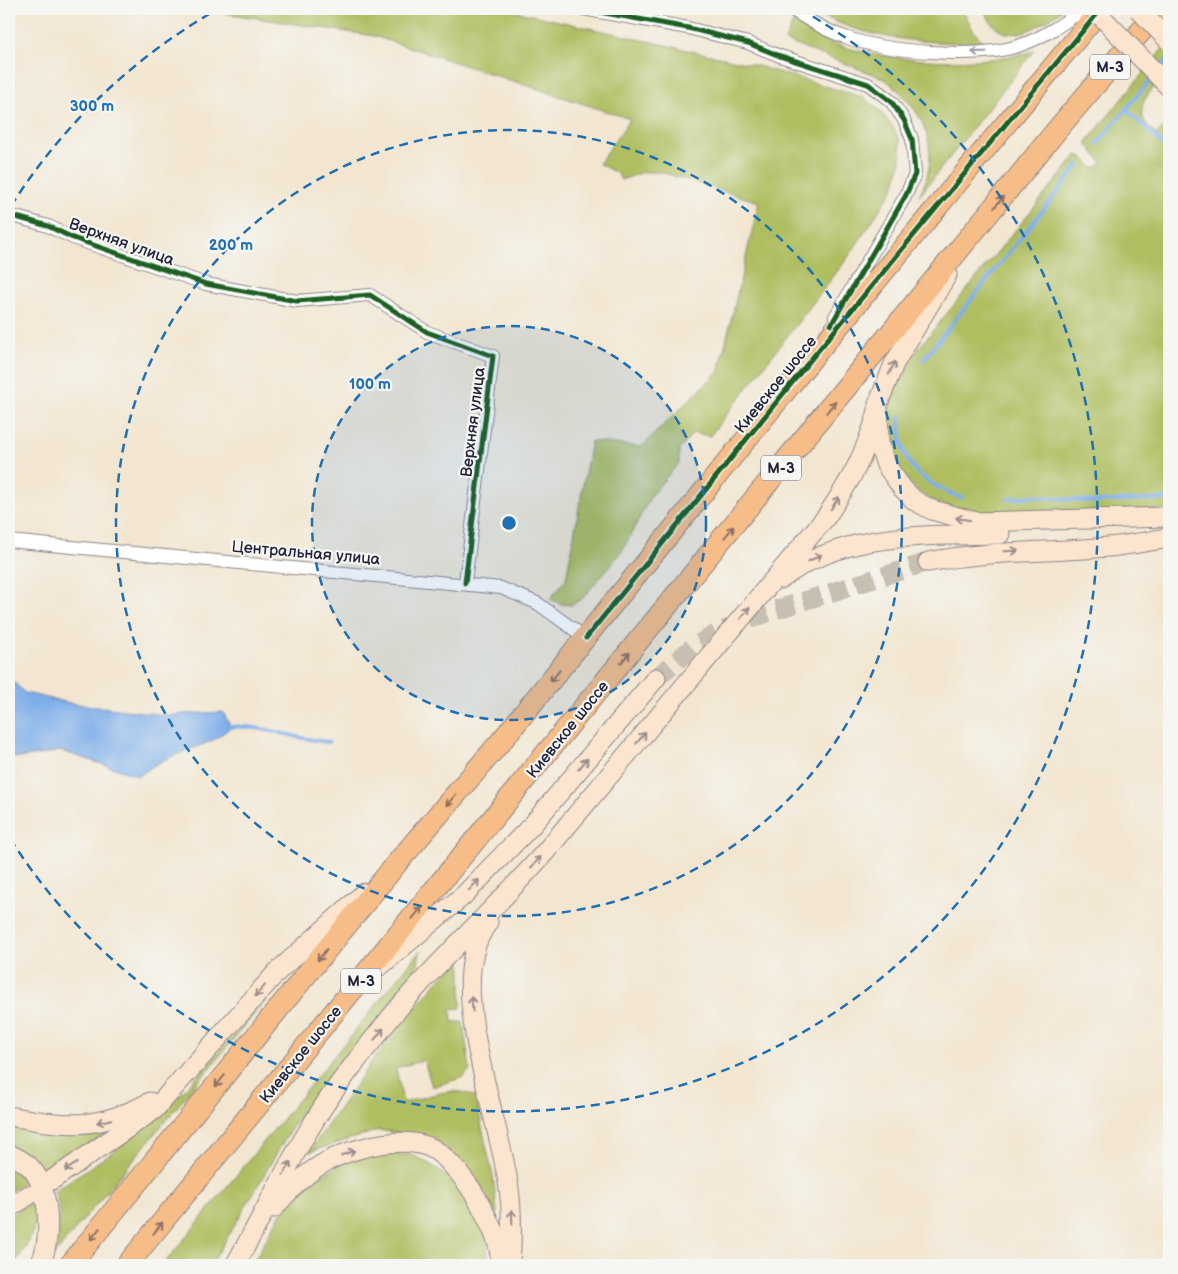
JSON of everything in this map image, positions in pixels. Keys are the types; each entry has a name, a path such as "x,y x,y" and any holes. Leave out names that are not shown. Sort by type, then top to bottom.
{"highway":[{"name":"Киевское шоссе","path":"70,1265 397,863 586,638 812,358 1101,9"},
{"name":"Киевское шоссе","path":"127,1265 968,240 1160,9"}],"main road":[{"path":"1094,9 1169,87"},
{"path":"1138,9 1169,41"},
{"path":"235,1265 257,1227 286,1168 315,1119 347,1073 417,987 504,899 826,517 854,476 868,444 878,414 881,394 890,371 968,240"},
{"path":"878,414 879,444 891,474 915,501 940,514 984,522 1169,517"},
{"path":"761,595 809,561 849,545 895,539 961,535 1169,528"},
{"path":"928,562 964,555 1108,547 1169,538"},
{"path":"358,985 464,895 499,860 533,824 656,678"},
{"path":"52,1180 154,1110 277,972 397,863"},
{"path":"504,899 484,928 474,951 471,978 476,1030 510,1190 512,1235 510,1265"},
{"path":"9,1116 77,1125 94,1124 113,1119 150,1102 190,1071"},
{"path":"257,1227 289,1190 310,1172 330,1160 363,1147 399,1142 430,1148 453,1166 476,1197 494,1232 500,1265"},
{"path":"9,1154 29,1166 39,1183 46,1202 48,1227 40,1265"},
{"path":"9,1208 29,1195"}],"street":[{"path":"582,9 688,28 748,43 780,56 868,84 891,101 904,120 912,139 915,174 906,195 812,358"},
{"path":"792,9 830,31 858,41 901,48 971,52 1005,49 1026,43 1068,21 1084,9"},
{"name":"Верхняя улица","path":"9,215 48,226 73,238 206,284 297,301 370,294 427,332 493,356 465,583"},
{"name":"Центральная улица","path":"9,541 465,583 500,588 537,603 586,638"}],"green space":[{"path":"198,9 505,9 754,65 862,97 878,109 892,126 900,140 901,163 894,188 847,259 710,436 693,433 679,450 679,463 652,494 621,553 582,599 571,605 561,604 550,599 566,579 591,441 641,447 719,371 759,202 661,172 643,172 621,180 617,173 599,164 630,119 374,36"},
{"path":"810,9 962,9 975,33 983,41 981,43 936,42 893,38 851,27"},
{"path":"984,9 1060,9 1061,11 1030,30 1009,33 1000,30 991,22"},
{"path":"793,22 816,36 835,44 862,52 886,56 911,59 964,60 1013,56 1034,51 919,196 930,162 929,146 919,116 909,102 883,78 785,41"},
{"path":"1169,41 1170,59 1168,69 1145,100 1142,107 1142,115 1156,134 1169,124 1169,509 993,514 950,507 929,498 915,488 904,476 890,447 888,414 893,390 899,378 917,350 1077,155 1083,157 1094,169 1102,163 1086,143"},
{"path":"420,951 418,964 408,982 294,1124 211,1265 163,1265"},
{"path":"461,953 461,1008 451,1009 452,1022 463,1022 470,1069 464,1077 432,1087 424,1060 396,1068 403,1103 430,1095 449,1092 467,1093 475,1097 493,1176 498,1220 486,1194 462,1162 436,1140 379,1130 309,1152 377,1054"},
{"path":"267,999 49,1261 59,1226 59,1208 54,1191 113,1152 167,1109"},
{"path":"9,1127 85,1136 112,1130 43,1172 9,1145"},
{"path":"383,1155 414,1156 450,1179 471,1204 479,1219 488,1249 488,1265 252,1265 287,1202 309,1182 350,1160"},
{"path":"9,1167 23,1179 22,1183 9,1193"},
{"path":"32,1201 36,1217 32,1234 14,1265 9,1265 9,1216"}],"water":[{"path":"9,677 25,693 69,703 165,715 223,712 231,727 212,741 165,760 139,776 61,751 20,758 9,756"}],"waterway":[{"path":"1160,69 1169,58"},
{"path":"1097,144 1152,78"},
{"path":"1126,109 1169,150"},
{"path":"923,360 1079,165"},
{"path":"900,417 900,434 903,448 914,470 934,485 962,498"},
{"path":"1008,499 1033,496 1093,502 1169,499"},
{"path":"227,727 253,728 328,742"}],"tunnel":[{"path":"656,678 694,646 721,631 772,611 928,562"}],"cycle path":[{"path":"583,9 688,28 748,43 780,56 868,84 891,101 904,120 912,139 915,174 906,195 831,325"},
{"path":"586,638 812,358 1101,9"},
{"path":"9,215 48,226 73,238 206,284 297,301 370,295 427,332 493,356 465,583"}]}
